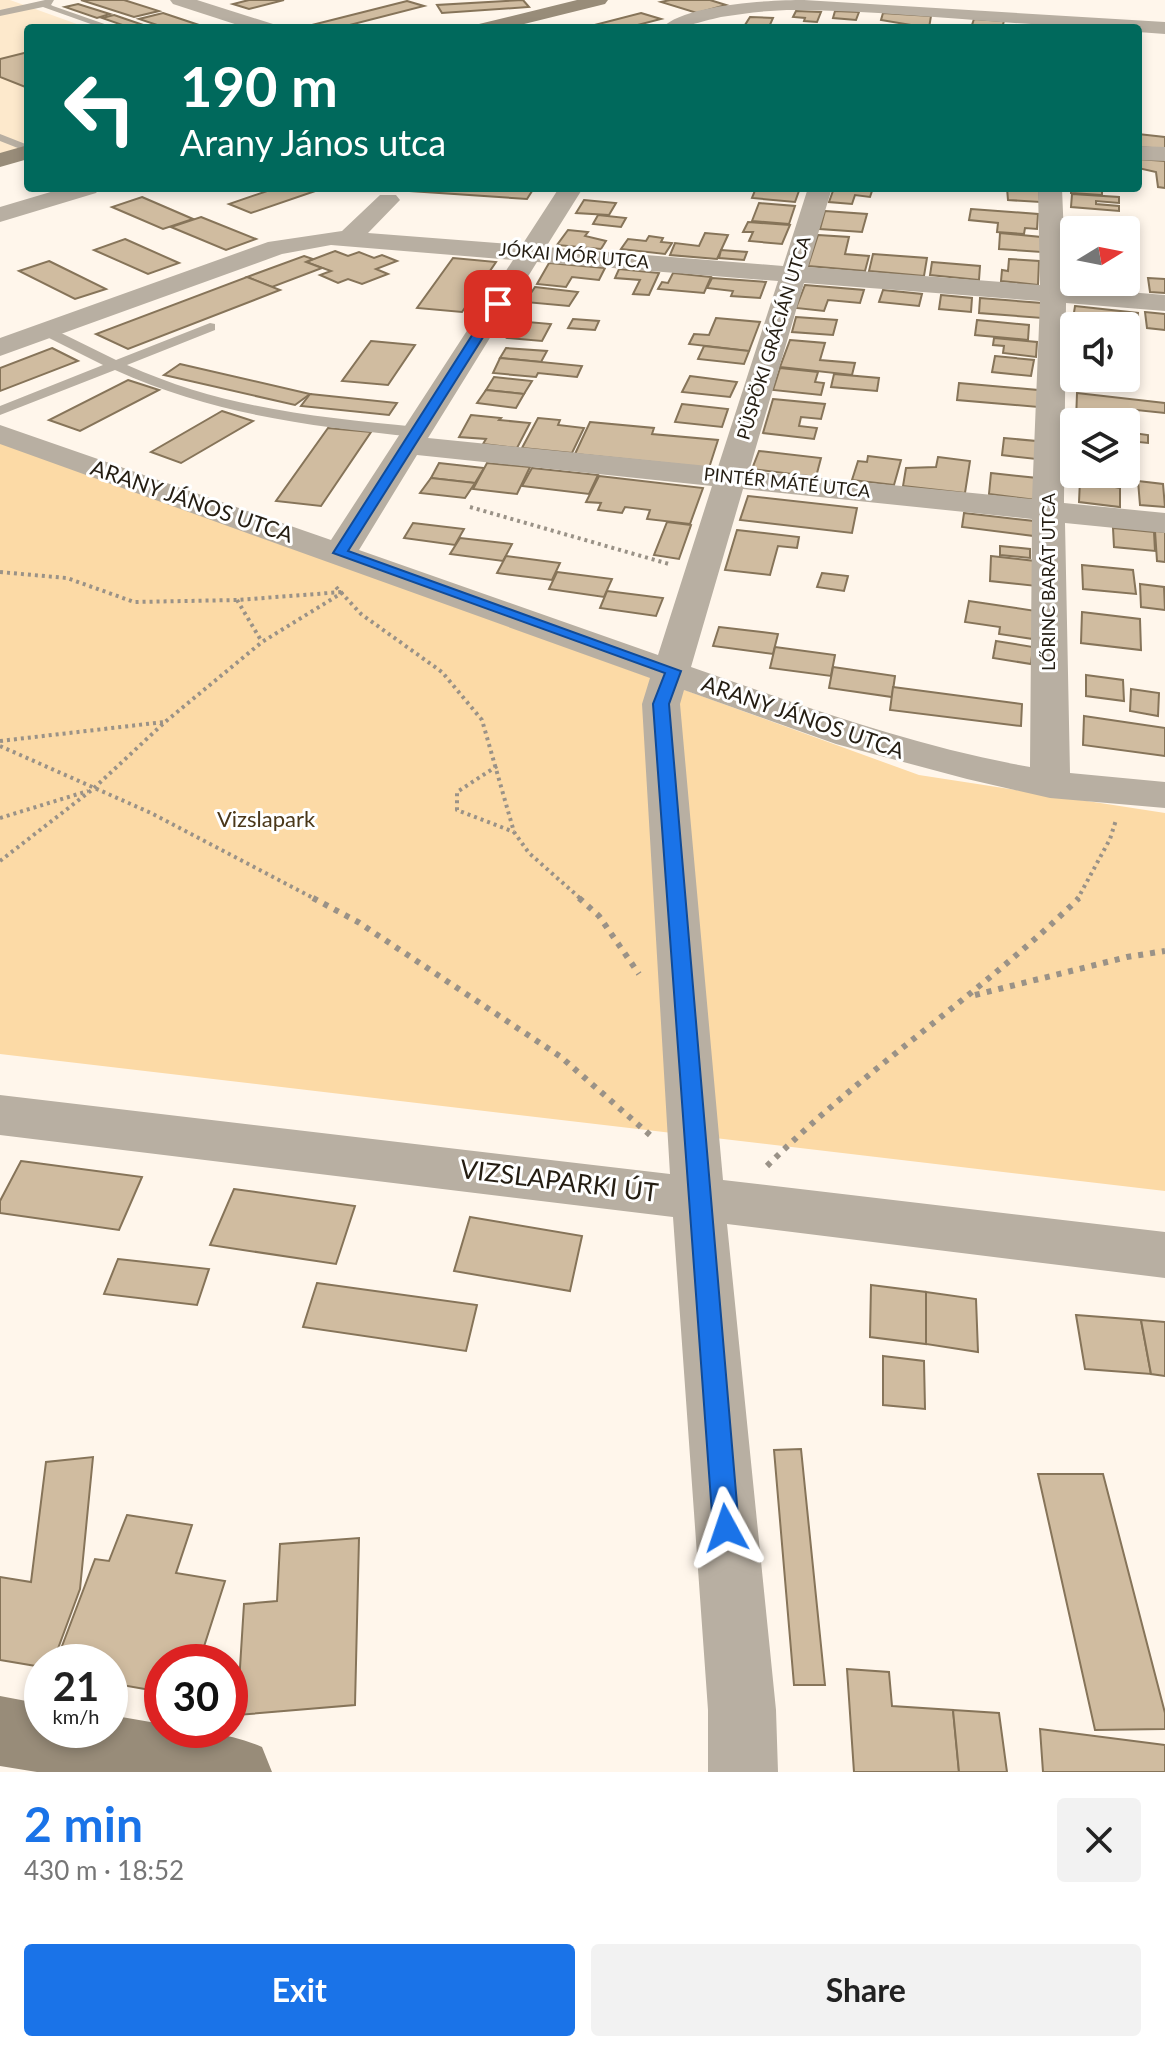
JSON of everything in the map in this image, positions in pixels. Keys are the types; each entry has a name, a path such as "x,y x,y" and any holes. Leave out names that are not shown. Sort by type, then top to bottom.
{"street":[{"path":"179,0 254,24"},
{"path":"502,24 599,0"},
{"path":"681,24 763,6 868,9 1049,24 1050,0"},
{"path":"864,24 868,9"},
{"path":"1142,27 1165,28"},
{"path":"0,160 24,151"},
{"path":"1142,153 1165,154"},
{"path":"0,215 75,192"},
{"path":"333,566 530,252 533,224 567,192"},
{"name":"PÜSPÖKI GRÁCIÁN UTCA","path":"743,1772 741,1694 688,1186 661,704 819,192"},
{"name":"LŐRINC BARÁT UTCA","path":"1050,192 1053,294 1048,510 1050,785"},
{"path":"349,238 386,202"},
{"name":"JÓKAI MÓR UTCA","path":"0,348 277,247 297,241 349,238 1165,303"},
{"name":"ARANY JÁNOS UTCA","path":"0,434 333,566 673,671 850,736 931,760 1050,785 1165,795"},
{"name":"PINTÉR MÁTÉ UTCA","path":"412,438 732,478 1165,523"},
{"name":"VIZSLAPARKI ÚT","path":"0,1115 688,1186 1165,1255"},
{"path":"0,1731 237,1772"}],"lane":[{"path":"0,13 48,1 50,8 99,24"},
{"path":"0,137 24,148"},
{"path":"0,411 210,327"},
{"path":"46,331 116,366 194,397 255,412 412,438"}],"path":[{"path":"470,507 703,574"},
{"path":"333,566 343,592 361,614 442,672 482,720 514,832 529,853 599,916 643,980"},
{"path":"0,572 67,578 134,602 237,600 343,592"},
{"path":"0,861 93,789 165,722 262,642 343,592"},
{"path":"237,600 262,642"},
{"path":"0,744 165,722"},
{"path":"0,744 151,813 358,922 561,1057 688,1186 817,1116 1030,946 1080,897 1110,839 1124,793"},
{"path":"497,766 457,792 457,810 514,832"},
{"path":"0,818 34,810 93,789"},
{"path":"970,996 1127,957 1165,951"}],"shaded area":[{"path":"0,0 10,0 77,24 24,24 24,150 0,157"}],"green space":[{"name":"Vizslapark","path":"0,442 919,775 1165,813 1165,1191 0,1054"}],"building":[{"path":"81,0 124,0 159,11 134,17"},
{"path":"249,0 284,0 249,9 233,4"},
{"path":"523,0 529,7 442,13 437,5"},
{"path":"710,0 726,5 697,13 661,2"},
{"path":"407,1 424,6 354,24 316,24"},
{"path":"78,4 110,14 97,18 65,7"},
{"path":"796,11 821,12 817,22 793,17"},
{"path":"835,11 859,12 856,20 833,18"},
{"path":"163,13 196,24 154,24 139,19"},
{"path":"641,13 661,19 642,24 598,24"},
{"path":"883,13 931,16 930,24 881,20"},
{"path":"114,15 140,24 119,24 102,18"},
{"path":"750,17 773,18 770,24 746,24"},
{"path":"974,19 1004,21 1003,24 972,24"},
{"path":"24,53 24,86 0,77 0,59"},
{"path":"1142,134 1165,137 1165,149 1142,147"},
{"path":"1142,159 1165,161 1165,188 1158,187 1156,172 1142,169"},
{"path":"264,192 312,192 251,213 229,204"},
{"path":"426,192 531,192 527,199"},
{"path":"754,192 799,192 795,202 752,198"},
{"path":"833,192 872,192 870,197 855,195 852,204 829,202"},
{"path":"1007,192 1039,192 1040,202 1008,200"},
{"path":"1102,192 1102,195 1071,193"},
{"path":"1072,194 1119,197 1119,203 1096,201 1096,204 1119,206 1119,211 1071,207"},
{"path":"142,197 193,219 163,229 112,207"},
{"path":"584,200 616,203 609,215 576,213"},
{"path":"759,203 795,206 789,224 752,221"},
{"path":"971,209 1038,214 1037,229 1025,228 1024,234 997,232 998,223 969,220"},
{"path":"825,211 867,214 862,232 820,229"},
{"path":"598,215 626,218 621,227 593,224"},
{"path":"201,217 256,239 226,250 171,227"},
{"path":"748,222 790,225 782,244 749,241 753,232 743,232"},
{"path":"568,230 588,232 585,236 606,241 601,249 557,245"},
{"path":"705,233 728,235 717,259 670,255 675,243 699,246"},
{"path":"1000,233 1041,237 1041,252 999,249"},
{"path":"818,235 849,237 845,254 869,256 865,271 808,266"},
{"path":"649,236 672,243 665,254 621,249 628,239 646,241"},
{"path":"125,239 179,263 148,274 94,250"},
{"path":"721,250 747,252 744,260 719,258"},
{"path":"335,251 348,256 359,252 374,258 382,255 397,261 376,269 388,274 362,284 348,279 338,283 320,275 331,271 306,262"},
{"path":"873,254 927,258 924,276 869,271"},
{"path":"304,256 313,259 306,262 322,268 272,287 247,277"},
{"path":"453,258 496,262 462,312 417,308"},
{"path":"1009,259 1039,261 1038,285 1001,281 1002,270 1008,271"},
{"path":"49,261 106,289 75,299 19,271"},
{"path":"932,262 980,266 979,280 930,275"},
{"path":"549,263 605,268 599,280 572,277 566,287 537,284"},
{"path":"619,269 659,273 649,295 633,294 640,280 615,278"},
{"path":"673,273 711,277 704,293 658,289 662,282 668,283"},
{"path":"247,277 280,290 128,349 96,334"},
{"path":"712,278 766,282 760,298 731,296 733,291 707,288"},
{"path":"1148,278 1165,279 1165,293 1150,292"},
{"path":"805,285 864,290 860,303 828,300 824,311 796,308"},
{"path":"535,287 578,292 569,306 525,302"},
{"path":"883,290 922,294 919,306 879,302"},
{"path":"941,295 972,298 971,312 939,309"},
{"path":"980,298 1042,303 1042,318 979,313"},
{"path":"1075,306 1129,312 1074,312"},
{"path":"1145,312 1165,314 1165,330 1147,328"},
{"path":"796,317 837,320 833,335 792,332"},
{"path":"716,318 760,322 749,351 689,344 694,334 709,335"},
{"path":"573,319 599,321 595,330 568,328"},
{"path":"977,320 1029,325 1028,340 975,335"},
{"path":"516,321 551,324 542,341 507,338"},
{"path":"994,338 1037,342 1036,357 1003,353 1004,346 993,345"},
{"path":"790,340 825,343 820,360 855,363 852,375 780,367"},
{"path":"371,341 415,345 388,385 342,381"},
{"path":"704,346 749,351 744,364 698,359"},
{"path":"52,348 78,361 0,391 0,368"},
{"path":"506,348 547,351 541,362 500,358"},
{"path":"995,356 1034,360 1031,376 992,372"},
{"path":"500,358 582,366 577,377 493,373"},
{"path":"180,364 310,394 295,405 164,375"},
{"path":"780,368 818,372 815,382 824,383 821,395 773,390"},
{"path":"834,374 879,378 877,391 831,387"},
{"path":"690,376 737,382 730,397 682,392"},
{"path":"494,377 532,381 524,394 486,390"},
{"path":"128,380 159,390 80,431 49,420"},
{"path":"959,383 1038,390 1038,407 957,400"},
{"path":"486,390 524,394 516,408 477,403"},
{"path":"1077,393 1165,403 1165,413 1140,408 1076,408"},
{"path":"310,394 397,403 389,415 301,406"},
{"path":"773,399 825,404 821,419 801,417 799,426 817,428 814,439 763,433"},
{"path":"682,404 728,409 722,427 675,422"},
{"path":"222,411 253,421 181,463 151,452"},
{"path":"471,415 530,423 517,448 483,444 486,439 459,437"},
{"path":"538,418 560,420 558,425 584,428 572,453 522,448"},
{"path":"590,422 654,428 652,434 718,440 709,468 575,454"},
{"path":"328,428 371,432 321,506 276,501"},
{"path":"1140,434 1148,435 1148,443 1140,442"},
{"path":"1004,438 1036,441 1036,459 1002,455"},
{"path":"759,451 821,458 816,477 752,469"},
{"path":"868,456 901,460 894,485 852,480 858,461 867,462"},
{"path":"938,457 970,461 965,493 903,486 906,468 936,467"},
{"path":"439,463 484,468 475,483 431,478"},
{"path":"487,463 530,467 517,494 473,489"},
{"path":"532,468 598,475 589,494 522,486"},
{"path":"991,473 1037,478 1036,500 989,494"},
{"path":"599,476 703,488 690,524 647,519 650,510 625,507 622,513 598,510 601,503 586,502"},
{"path":"431,478 475,483 465,498 420,493"},
{"path":"1140,481 1163,484 1165,507 1140,505"},
{"path":"1080,488 1120,488 1120,507 1079,502"},
{"path":"748,496 857,508 852,533 740,520"},
{"path":"964,513 1034,521 1034,536 962,527"},
{"path":"667,522 691,525 679,559 654,555"},
{"path":"413,523 464,529 455,545 404,538"},
{"path":"1113,528 1154,532 1155,551 1114,547"},
{"path":"737,530 799,537 797,548 778,546 770,575 725,570"},
{"path":"1155,531 1165,532 1165,562 1157,561"},
{"path":"460,538 512,544 503,561 450,554"},
{"path":"1000,546 1030,549 1030,558 1000,555"},
{"path":"506,556 560,563 552,580 497,573"},
{"path":"991,556 1035,561 1036,586 990,581"},
{"path":"1082,565 1133,570 1136,594 1083,589"},
{"path":"557,572 612,579 604,597 549,589"},
{"path":"822,573 848,576 844,591 817,587"},
{"path":"1140,584 1164,587 1165,610 1141,607"},
{"path":"607,591 663,598 656,616 600,608"},
{"path":"969,601 1036,611 1033,639 999,634 1000,627 965,622"},
{"path":"1082,612 1140,619 1141,650 1081,643"},
{"path":"719,627 778,634 773,654 713,646"},
{"path":"996,641 1033,647 1031,664 993,658"},
{"path":"775,647 835,655 831,676 770,668"},
{"path":"833,667 895,676 892,697 829,688"},
{"path":"1086,675 1123,680 1124,701 1086,696"},
{"path":"893,687 1022,704 1021,726 890,710"},
{"path":"1131,689 1159,693 1158,716 1130,711"},
{"path":"1084,716 1165,728 1165,756 1083,745"},
{"path":"21,1161 142,1177 119,1230 0,1213 0,1201"},
{"path":"234,1189 355,1206 336,1264 210,1245"},
{"path":"470,1217 582,1236 570,1291 454,1271"},
{"path":"118,1259 209,1269 197,1305 104,1294"},
{"path":"317,1283 477,1305 466,1351 303,1327"},
{"path":"871,1285 926,1292 926,1344 870,1337"},
{"path":"926,1292 976,1299 978,1352 926,1344"},
{"path":"1076,1315 1141,1320 1151,1374 1085,1369"},
{"path":"1141,1320 1165,1322 1165,1376 1151,1374"},
{"path":"883,1356 924,1361 925,1409 883,1405"},
{"path":"801,1449 825,1685 794,1685 774,1450"},
{"path":"93,1457 80,1589 60,1644 24,1644 24,1664 0,1660 0,1577 31,1582 46,1462"},
{"path":"1038,1474 1103,1474 1165,1713 1165,1729 1095,1730"},
{"path":"127,1515 192,1525 176,1573 225,1581 205,1644 144,1644 144,1689 128,1686 128,1644 63,1644 95,1559 109,1561"},
{"path":"359,1538 355,1705 248,1714 248,1644 241,1644 244,1604 277,1601 280,1544"},
{"path":"847,1669 889,1672 892,1706 953,1710 959,1772 854,1772"},
{"path":"953,1710 999,1713 1007,1772 959,1772"},
{"path":"1040,1729 1165,1745 1165,1772 1043,1772"}],"route":[{"path":"498,304 340,553 673,671 661,704 726,1528"}]}
